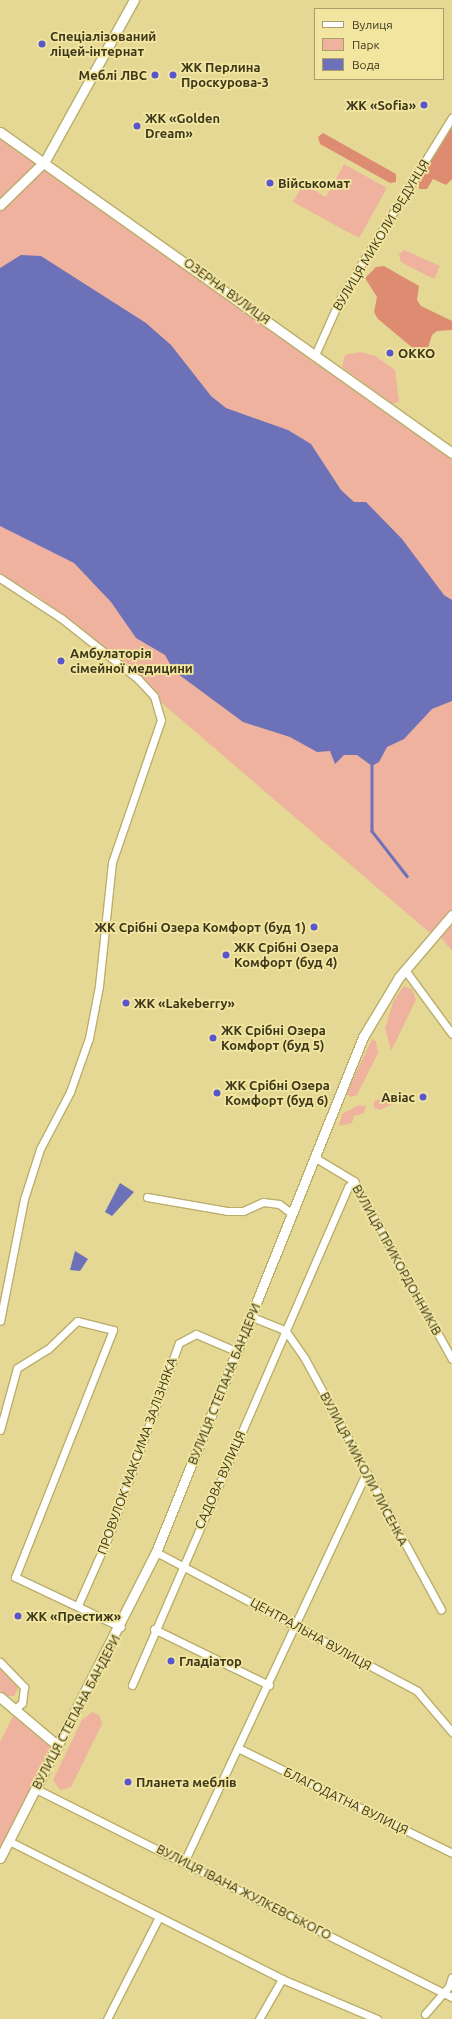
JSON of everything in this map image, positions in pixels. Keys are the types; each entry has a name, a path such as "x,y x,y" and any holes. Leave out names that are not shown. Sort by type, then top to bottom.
{"main road":[{"path":"0,205 45,160 134,0"},
{"name":"ОЗЕРНА ВУЛИЦЯ","path":"0,132 45,160 452,454"},
{"name":"ВУЛИЦЯ СТЕПАНА БАНДЕРИ","path":"0,1858 121,1627 156,1552 238,1352 291,1213 363,1037 405,970 452,915"},
{"path":"0,1697 58,1746"}],"street":[{"name":"ВУЛИЦЯ МИКОЛИ ФЕДУНЦЯ","path":"315,355 341,297 452,118"},
{"path":"0,578 61,618 138,679 154,696 161,720 112,862 100,986 90,1038 70,1092 40,1150 24,1198 0,1321"},
{"path":"405,970 452,1034"},
{"name":"ВУЛИЦЯ ПРИКОРДОННИКІВ","path":"314,1157 354,1181 452,1359"},
{"name":"САДОВА ВУЛИЦЯ","path":"132,1685 154,1629 285,1330 348,1187 354,1181"},
{"path":"147,1197 227,1211 243,1211 263,1202 279,1204 291,1213"},
{"path":"252,1317 285,1330"},
{"path":"0,1430 17,1368 48,1349 77,1321 113,1330 16,1577 78,1605 121,1627"},
{"name":"ВУЛИЦЯ МИКОЛИ ЛИСЕНКА","path":"285,1330 305,1359 366,1474 441,1609"},
{"name":"ПРОВУЛОК МАКСИМА ЗАЛІЗНЯКА","path":"78,1605 109,1535 180,1344 196,1334 238,1352"},
{"path":"184,1862 240,1749 366,1474"},
{"name":"ЦЕНТРАЛЬНА ВУЛИЦЯ","path":"156,1552 417,1691 452,1732"},
{"path":"154,1629 269,1685"},
{"path":"0,1662 24,1688 22,1703 14,1710"},
{"name":"БЛАГОДАТНА ВУЛИЦЯ","path":"240,1749 452,1853"},
{"name":"ВУЛИЦЯ ІВАНА ЖУЛКЕВСЬКОГО","path":"36,1789 452,1997"},
{"path":"9,1841 282,1979 377,2019"},
{"path":"107,2019 159,1917"},
{"path":"425,2014 443,1993 452,1977"},
{"path":"259,2019 282,1979"}],"green space":[{"path":"0,136 39,161 0,200"},
{"path":"344,164 387,188 359,238 293,202 303,184 326,197"},
{"path":"45,165 452,458 452,910 430,933 162,703 125,663 36,595 0,574 0,210"},
{"path":"404,250 440,266 434,279 401,262 399,254"},
{"path":"360,352 375,356 395,370 399,402 392,404 342,367 345,355"},
{"path":"452,920 452,951 439,935"},
{"path":"404,986 412,989 416,1000 391,1051 385,1028 394,1000"},
{"path":"372,1039 376,1041 378,1053 357,1095 351,1097 346,1094"},
{"path":"394,1095 396,1102 380,1110 374,1108 374,1101"},
{"path":"359,1105 366,1106 364,1113 354,1116 352,1123 339,1126 342,1114"},
{"path":"0,1669 18,1688 14,1696 6,1696 0,1691"},
{"path":"92,1712 100,1716 102,1724 71,1787 60,1790 53,1780 82,1720"},
{"path":"14,1714 53,1747 0,1852 0,1742"}],"shaded area":[{"path":"452,127 452,179 446,185 433,179 427,189 419,189 419,181"},
{"path":"323,133 396,174 396,182 390,183 320,144 318,137"},
{"path":"384,266 419,286 417,300 421,306 452,321 452,330 437,331 432,335 426,354 421,355 378,319 374,312 377,297 365,278 376,267"}],"water":[{"path":"21,255 41,256 146,323 171,345 211,396 226,408 288,430 311,444 341,490 354,502 366,502 402,539 444,595 452,600 452,701 432,709 404,739 387,747 379,762 372,766 357,755 344,755 335,764 330,751 317,752 290,737 243,722 174,671 165,655 136,638 111,602 74,563 0,526 0,268"},
{"path":"120,1183 134,1192 112,1216 105,1212"},
{"path":"75,1251 88,1259 80,1271 70,1270"}],"waterway":[{"path":"372,766 372,831 407,876"}],"place":[{"name":"Спеціалізований ліцей-інтернат","path":"42,44"},
{"name":"Меблі ЛВС","path":"155,75"},
{"name":"ЖК Перлина Проскурова-3","path":"173,75"},
{"name":"ЖК «Sofia»","path":"424,105"},
{"name":"ЖК «Golden Dream»","path":"137,126"},
{"name":"Військомат","path":"270,183"},
{"name":"ОККО","path":"390,353"},
{"name":"Амбулаторія сімейної медицини","path":"61,661"},
{"name":"ЖК Срібні Озера Комфорт (буд 1)","path":"314,927"},
{"name":"ЖК Срібні Озера Комфорт (буд 4)","path":"226,955"},
{"name":"ЖК «Lakeberry»","path":"126,1003"},
{"name":"ЖК Срібні Озера Комфорт (буд 5)","path":"213,1038"},
{"name":"ЖК Срібні Озера Комфорт (буд 6)","path":"217,1093"},
{"name":"Авіас","path":"423,1097"},
{"name":"ЖК «Престиж»","path":"18,1616"},
{"name":"Гладіатор","path":"171,1661"},
{"name":"Планета меблів","path":"128,1782"}]}
